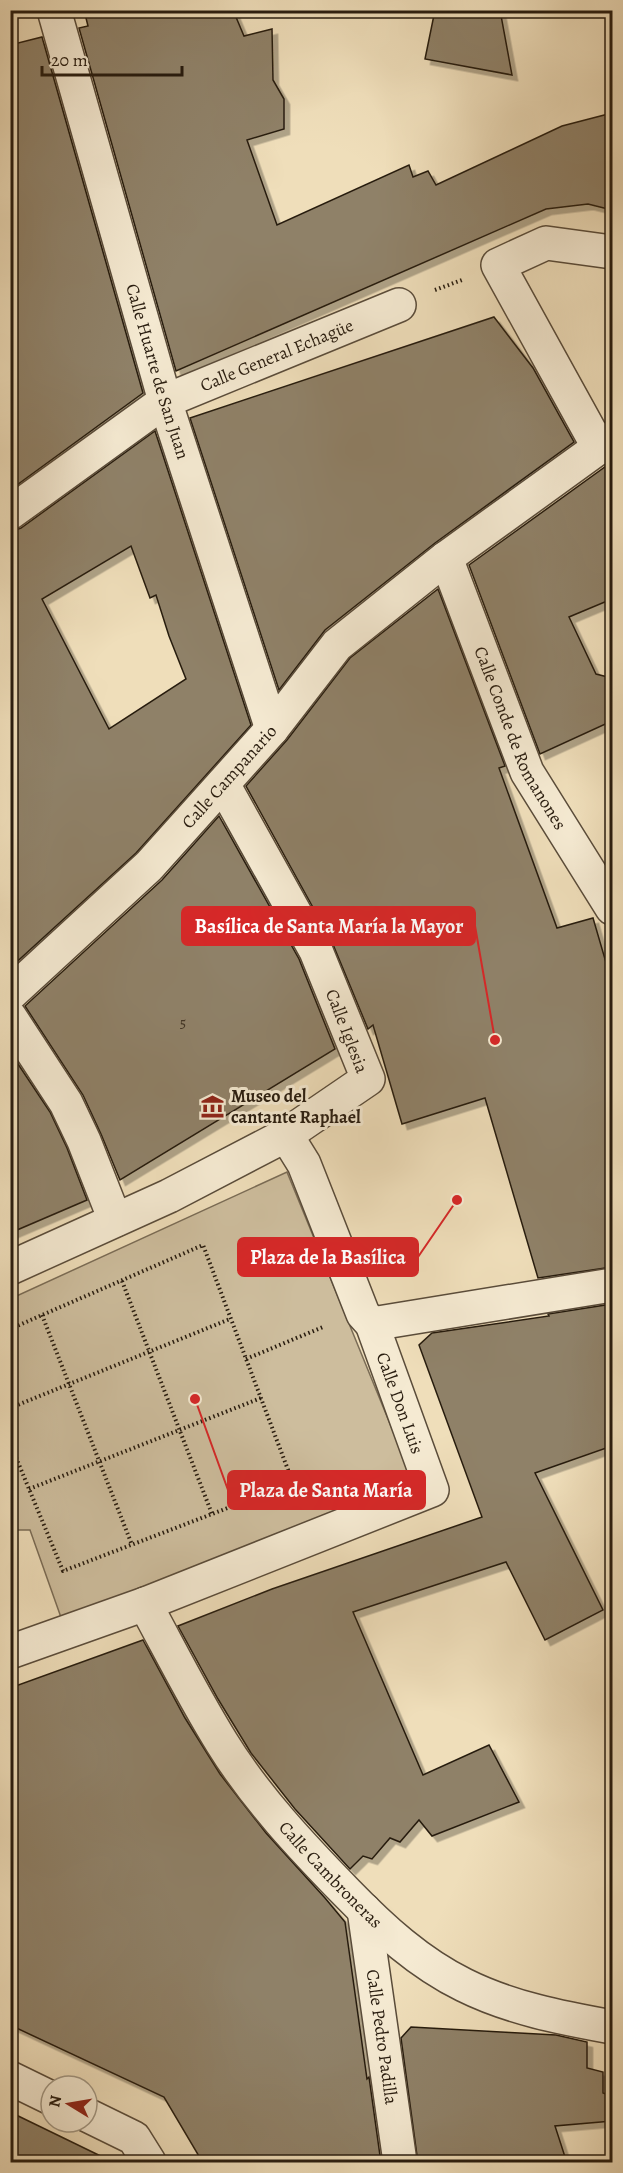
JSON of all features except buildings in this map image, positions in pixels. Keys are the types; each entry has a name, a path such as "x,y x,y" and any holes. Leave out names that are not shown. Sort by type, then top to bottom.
{"street":[{"name":"Calle Huarte de San Juan","path":"54,10 165,401 272,729"},
{"path":"606,443 498,265 546,243 612,252"},
{"name":"Calle General Echagüe","path":"10,513 165,401 399,305"},
{"name":"Calle Campanario","path":"10,994 149,866 272,729 337,645 446,558 606,443"},
{"name":"Calle Conde de Romanones","path":"446,558 527,772 612,908"},
{"name":"Calle Iglesia","path":"10,1268 169,1196 286,1136 368,1079 316,951 223,784"},
{"path":"10,1017 66,1103 84,1141 115,1220"},
{"name":"Calle Don Luis","path":"10,1652 145,1604 432,1490 368,1319 304,1164 286,1136"},
{"path":"368,1319 612,1286"},
{"name":"Calle Cambroneras","path":"145,1604 223,1744 253,1788 291,1833 364,1910 422,1962 466,1986 530,2009 612,2027"},
{"name":"Calle Pedro Padilla","path":"364,1910 400,2163"},
{"path":"10,2078 39,2092"},
{"path":"99,2121 134,2138 149,2163"}],"path":[{"path":"399,305 498,265"},
{"path":"10,1329 203,1245 293,1483 63,1571 10,1443"},
{"path":"122,1281 212,1514"},
{"path":"42,1315 132,1545"},
{"path":"246,1359 347,1318 368,1319"},
{"path":"10,1408 230,1319"},
{"path":"29,1489 261,1398"}],"shaded area":[{"path":"287,1172 413,1480 63,1623 30,1530 11,1530 10,1299"}],"place":[{"name":"Basílica de Santa María la Mayor","path":"495,1040"},
{"name":"Museo del cantante Raphael","path":"213,1106"},
{"name":"Plaza de la Basílica","path":"457,1200"},
{"name":"Plaza de Santa María","path":"195,1399"}]}
